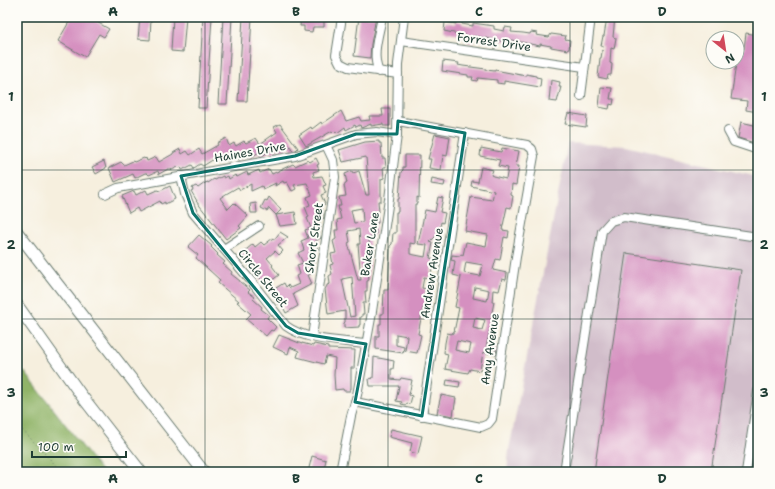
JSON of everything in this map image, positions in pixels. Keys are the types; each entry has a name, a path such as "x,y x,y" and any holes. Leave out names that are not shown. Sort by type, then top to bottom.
{"highway":[{"path":"17,232 204,472"},
{"path":"17,305 81,395 141,472"}],"street":[{"path":"342,17 336,55 340,63 348,67 398,74"},
{"path":"379,72 376,65 375,56 382,17"},
{"name":"Baker Lane","path":"340,472 366,344 397,135 398,74 404,17"},
{"path":"581,96 591,17"},
{"name":"Forrest Drive","path":"401,41 584,67"},
{"path":"398,121 465,133"},
{"path":"728,131 734,142 758,150"},
{"name":"Haines Drive","path":"105,194 118,188 295,156 344,138 367,132 397,135"},
{"name":"Amy Avenue","path":"355,402 481,427 488,424 492,419 516,257 534,156 532,149 527,145 465,133"},
{"name":"Andrew Avenue","path":"422,416 465,133"},
{"name":"Short Street","path":"312,336 335,177 333,160 326,145"},
{"name":"Circle Street","path":"181,176 184,194 193,213 251,281 286,326 298,333 366,344"},
{"path":"564,472 602,231 611,221 624,217 758,237"},
{"path":"224,249 259,226"},
{"path":"746,472 758,391"}],"path":[{"path":"17,424 62,472"}],"highlighted area":[{"path":"398,121 465,133 422,416 355,402 366,344 298,333 286,326 193,213 181,176 295,156 356,134 397,134"}],"shaded area":[{"path":"568,143 626,146 758,177 758,472 507,472 509,450"}],"green space":[{"path":"24,371 102,472 17,472 17,376"}],"building":[{"path":"72,17 88,17 109,29 104,37 99,34 85,57 58,41"},
{"path":"140,17 151,17 150,40 138,39"},
{"path":"173,17 186,17 183,52 171,51"},
{"path":"203,17 212,17 206,108 198,108"},
{"path":"223,17 232,17 227,104 218,104"},
{"path":"243,17 252,17 247,101 238,101"},
{"path":"301,17 324,17 324,27 313,27 312,32 304,31 304,26 300,26"},
{"path":"359,17 376,17 370,58 354,56"},
{"path":"607,17 615,17 613,37 616,38 614,49 611,48 611,75 608,75 607,79 598,77 603,46 601,46"},
{"path":"456,21 473,26 473,23 494,26 494,29 504,31 505,27 512,28 511,32 530,34 531,32 537,33 536,35 549,37 551,34 566,36 565,39 570,40 569,48 568,50 540,44 540,46 511,40 511,42 474,36 473,43 467,42 468,36 444,31 445,22 456,24"},
{"path":"746,33 758,35 758,112 746,110 747,101 731,99 735,70 745,70"},
{"path":"443,61 459,63 458,65 486,70 536,76 541,78 540,87 504,81 504,84 497,83 497,80 478,78 477,81 472,80 473,77 468,77 468,75 442,71"},
{"path":"551,80 560,82 559,87 561,87 557,102 549,101"},
{"path":"601,87 612,88 610,99 614,99 613,105 610,104 609,109 599,107"},
{"path":"382,109 390,109 390,126 383,126 383,124 371,126 371,124 361,128 360,125 356,127 355,125 346,130 345,127 337,133 336,131 334,133 332,131 306,146 299,135 311,127 312,129 321,122 322,124 341,111 346,121 359,117 361,121 370,120 369,116 383,116"},
{"path":"568,113 587,116 586,127 565,124"},
{"path":"741,122 758,126 758,144 738,138"},
{"path":"280,124 298,148 296,150 293,151 290,146 281,151 279,148 273,153 271,151 261,156 259,152 250,158 246,155 239,160 235,157 228,162 226,159 224,161 222,158 215,162 214,159 203,166 200,164 194,168 192,165 182,170 181,167 178,167 172,170 168,169 159,174 158,171 149,175 145,173 135,178 133,174 115,182 109,168 121,162 124,165 144,158 146,158 147,161 156,157 159,162 180,149 182,154 187,151 190,155 199,149 202,154 218,145 217,143 226,138 229,146 234,143 236,146 244,141 246,143 256,138 260,144 277,132 274,127"},
{"path":"435,134 450,137 447,156 443,155 441,170 429,168 431,159 428,159"},
{"path":"379,141 379,143 381,143 382,158 385,158 386,167 383,167 384,178 381,179 381,201 378,201 379,212 377,212 378,223 375,224 376,234 369,238 370,269 368,269 369,280 367,281 367,291 365,291 366,303 363,303 364,314 360,317 359,327 344,328 345,311 328,314 325,289 327,285 330,284 329,276 332,274 330,265 333,264 331,254 336,253 333,241 336,239 335,230 338,230 337,220 341,219 338,206 341,206 339,197 346,196 344,185 347,183 345,174 352,171 353,173 359,171 366,195 369,195 366,157 343,162 339,150 365,142","holes":["362,208 363,222 354,223 351,210","359,229 360,244 358,244 361,280 358,280 348,243 350,242 348,231","352,277 355,316 350,317 342,279"]},
{"path":"481,148 501,152 502,148 519,151 516,166 519,166 516,185 512,184 511,195 513,196 511,208 507,207 502,230 509,231 508,238 504,237 500,260 496,259 493,270 507,273 506,280 502,279 499,291 493,290 492,302 494,302 491,317 496,318 494,329 490,329 486,348 497,350 496,355 483,352 480,371 470,369 468,373 445,369 448,354 444,353 445,343 447,333 452,334 454,332 459,308 455,307 461,277 453,275 455,261 451,260 452,255 463,255 466,242 486,246 488,235 465,231 471,197 492,200 494,191 471,186 472,181 478,182 481,167 493,170 491,175 493,176 506,179 508,168 498,166 500,160 480,156","holes":["466,262 483,265 480,276 464,273","475,287 489,290 487,301 473,298","475,318 485,320 482,330 473,328","457,341 471,344 469,353 455,350"]},
{"path":"405,155 420,155 419,198 417,197 417,204 415,204 415,244 410,243 410,254 425,257 427,245 418,244 425,210 435,212 438,197 443,198 440,212 445,213 443,223 441,222 439,233 430,242 433,243 430,258 434,259 430,278 424,277 422,288 426,289 424,298 428,299 428,309 423,308 418,334 421,335 417,353 405,351 407,336 396,334 396,345 404,347 403,353 376,349 376,336 379,336 379,324 381,324 381,314 383,314 384,290 388,290 390,246 392,244 393,233 396,233 396,212 398,212 401,172 403,167 405,167"},
{"path":"316,158 319,164 317,165 319,170 313,172 314,177 322,176 326,185 323,186 326,193 321,195 325,204 321,206 324,218 319,220 321,228 317,229 321,238 316,240 317,242 315,243 318,249 313,253 316,262 310,264 313,273 308,275 312,284 293,294 298,306 286,313 281,303 278,304 271,291 284,283 286,287 288,285 290,288 299,284 296,276 300,274 297,265 303,263 298,253 304,250 301,241 308,238 305,230 311,228 305,207 310,205 307,197 312,195 307,183 294,185 296,189 292,191 287,182 284,183 283,181 275,186 276,183 263,189 262,186 251,191 251,184 240,190 238,187 220,198 228,209 234,203 248,216 239,226 241,228 226,239 196,201 191,191 193,190 192,188 196,186 198,188 205,183 223,176 224,178 228,176 229,179 235,175 237,177 247,172 248,175 259,170 260,173 269,169 272,174 293,164 295,166 308,160 310,162"},
{"path":"104,161 106,168 96,174 92,167"},
{"path":"432,179 445,182 444,186 431,184"},
{"path":"170,186 175,199 165,204 165,202 161,204 160,201 139,212 137,208 129,213 122,196 134,191 136,195 146,190 148,194 157,190 160,191"},
{"path":"269,197 281,210 276,215 269,208 267,211 261,208 265,200 267,201"},
{"path":"256,203 257,213 251,213 250,204"},
{"path":"295,212 297,224 280,226 276,215"},
{"path":"280,232 288,237 278,245 283,251 279,255 275,251 267,258 279,275 266,285 240,255 253,244 255,247 261,242 264,245 273,238 274,240"},
{"path":"199,235 212,246 211,247 218,254 217,255 225,262 223,264 232,272 231,274 250,290 248,292 255,297 253,299 262,307 261,309 269,315 267,318 276,327 273,331 271,330 266,336 246,319 251,314 237,302 239,301 218,283 220,280 196,258 198,255 188,247"},
{"path":"626,253 741,270 711,472 594,472"},
{"path":"279,335 302,344 313,346 314,344 328,347 328,349 355,350 354,368 351,368 350,391 344,391 343,389 335,390 335,358 326,356 324,364 297,357 299,351 290,347 288,354 273,347"},
{"path":"374,357 394,361 393,369 391,369 391,379 400,380 401,378 412,380 409,395 412,396 410,404 401,404 402,402 396,401 399,386 370,386 369,379 373,378"},
{"path":"447,380 460,382 459,387 446,385"},
{"path":"441,395 456,398 453,416 437,413"},
{"path":"391,429 422,436 418,454 410,452 412,443 389,437"},
{"path":"312,456 326,460 323,472 308,472"}]}
